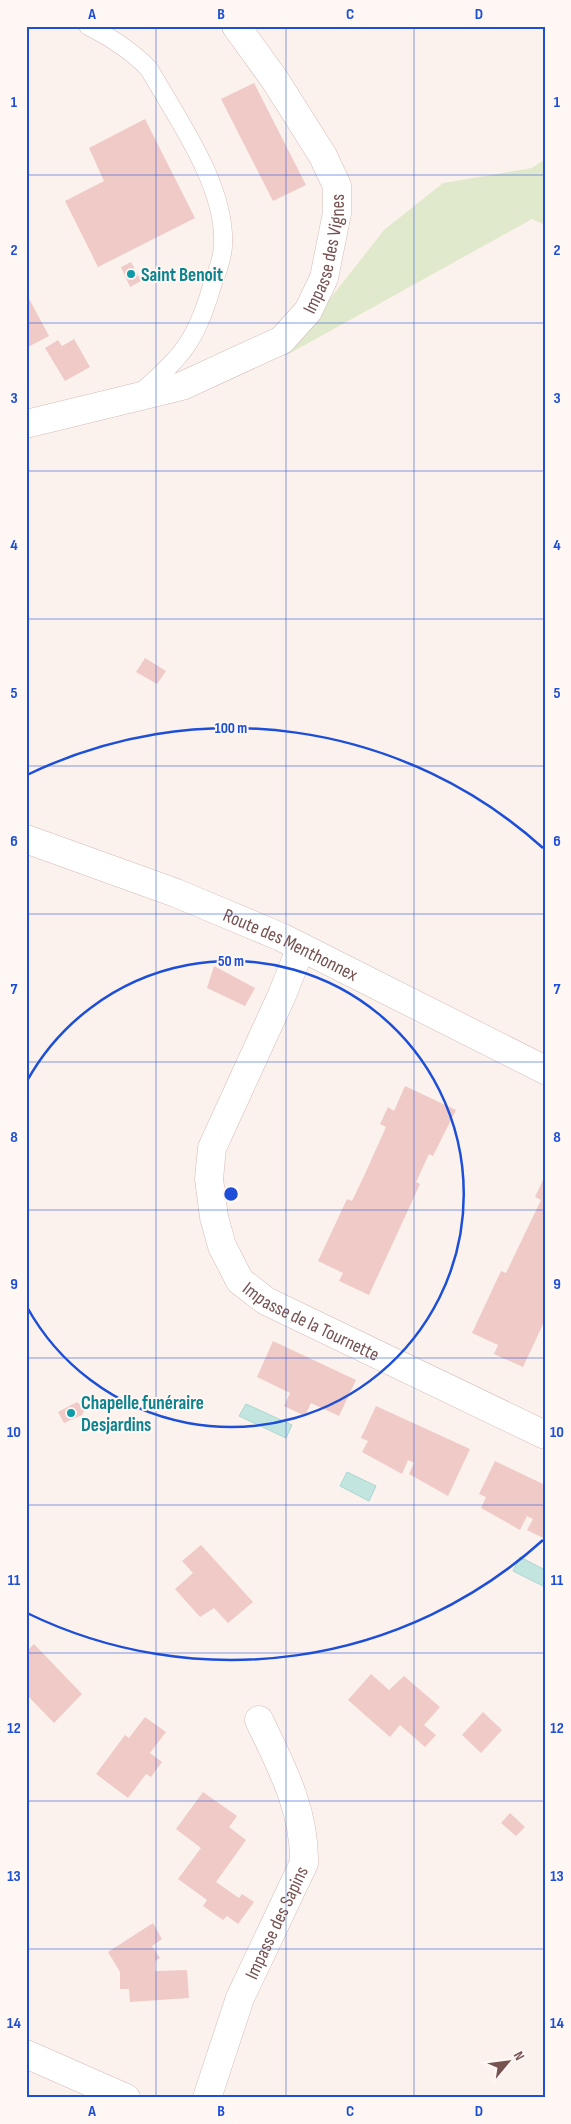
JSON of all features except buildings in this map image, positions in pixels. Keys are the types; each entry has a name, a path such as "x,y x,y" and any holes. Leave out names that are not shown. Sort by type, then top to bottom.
{"street":[{"name":"Impasse des Vignes","path":"26,424 182,386 282,340 308,311 324,278 337,213 337,186 323,156 275,80 236,26"},
{"name":"Route des Menthonnex","path":"26,839 176,893 301,947 545,1070"},
{"name":"Impasse de la Tournette","path":"301,947 282,995 212,1148 209,1179 214,1217 222,1246 240,1280 266,1301 545,1435"},
{"name":"Impasse des Sapins","path":"207,2098 240,1998 304,1863 305,1839 293,1792 259,1720"},
{"path":"26,2054 126,2098"}],"lane":[{"name":"Impasse des Vignes","path":"88,26 114,38 149,69 211,180 223,222 223,248 202,319 173,365 134,398"}],"green space":[{"path":"545,159 545,225 532,219 285,356 384,230 443,183 532,168"}],"water":[{"path":"246,1404 292,1425 286,1438 239,1416"},
{"path":"347,1472 376,1486 369,1501 340,1486"},
{"path":"520,1557 545,1570 543,1586 513,1571"}],"place":[{"name":"Saint Benoit","path":"131,274"},
{"name":"Chapelle funéraire Desjardins","path":"71,1413"}]}
